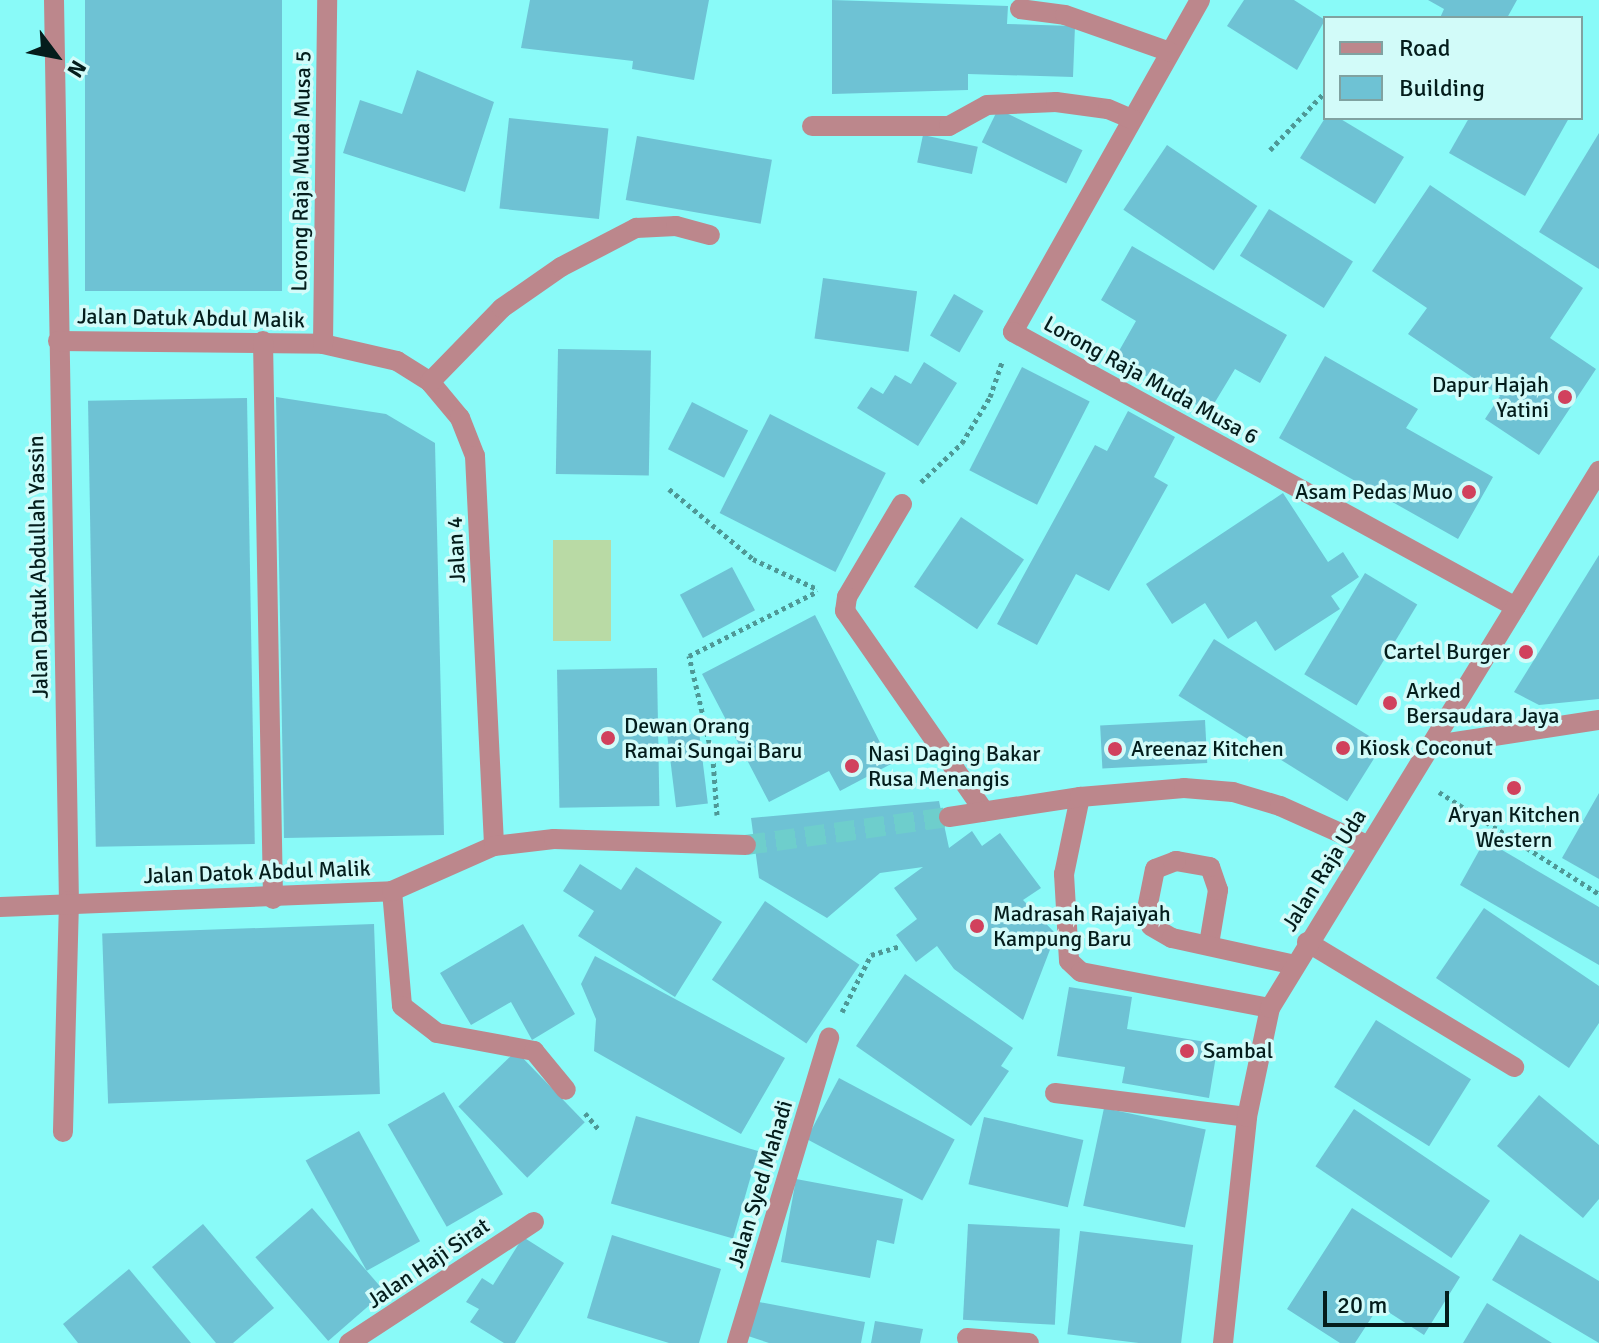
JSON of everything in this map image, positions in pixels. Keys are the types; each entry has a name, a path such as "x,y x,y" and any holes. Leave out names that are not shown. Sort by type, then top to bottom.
{"street":[{"name":"Jalan Datuk Abdullah Yassin","path":"54,0 69,901 63,1132"},
{"name":"Lorong Raja Muda Musa 5","path":"323,344 327,0"},
{"name":"Lorong Raja Muda Musa 6","path":"1200,0 1013,332 1516,607"},
{"path":"1020,9 1065,15 1170,52"},
{"path":"812,126 949,126 987,105 1056,102 1108,109 1132,119"},
{"path":"430,382 502,308 561,267 636,228 676,226 710,235"},
{"name":"Jalan Datuk Abdul Malik","path":"58,341 323,344"},
{"path":"263,341 273,899"},
{"name":"Jalan 4","path":"323,344 397,361 430,382 460,418 475,456 494,846"},
{"name":"Jalan Raja Uda","path":"1223,1343 1247,1117 1270,1008 1307,942 1599,471"},
{"path":"902,504 847,597 845,611 984,811"},
{"path":"1429,746 1599,720"},
{"path":"949,817 1080,797 1184,788 1233,792 1326,823 1367,845"},
{"path":"1080,797 1064,874 1069,961 1081,972 1270,1008"},
{"name":"Jalan Datok Abdul Malik","path":"0,907 69,901 273,899 392,891 494,846 554,839 746,845"},
{"path":"1209,944 1218,890 1210,867 1176,861 1155,869 1147,909 1151,926 1172,938 1295,965"},
{"path":"392,891 402,1006 437,1033 534,1051 566,1090"},
{"path":"1307,942 1514,1067"},
{"name":"Jalan Syed Mahadi","path":"737,1343 829,1038"},
{"path":"1055,1093 1247,1117"},
{"name":"Jalan Haji Sirat","path":"349,1343 534,1222"},
{"path":"967,1338 1029,1343"}],"path":[{"path":"1270,150 1323,94"},
{"path":"902,504 962,443 990,397 1013,332"},
{"path":"669,489 753,559 838,599 845,611"},
{"path":"717,844 713,759 689,656 819,590"},
{"path":"1411,775 1599,894"},
{"path":"829,1038 871,955 901,946"}],"green space":[{"path":"553,540 611,540 611,641 553,641"}],"building":[{"path":"85,0 282,0 282,291 85,291"},
{"path":"530,0 709,0 694,80 632,69 633,61 521,48"},
{"path":"832,0 1008,6 1007,24 1075,26 1073,77 968,74 968,90 832,94"},
{"path":"1244,0 1294,0 1323,19 1297,70 1227,26"},
{"path":"1428,0 1517,0 1508,16 1441,16 1444,9"},
{"path":"417,70 494,102 465,192 343,153 360,100 402,114"},
{"path":"998,109 1082,150 1066,183 982,142"},
{"path":"509,118 608,128 599,219 499,209"},
{"path":"1324,120 1342,120 1404,157 1375,204 1300,158"},
{"path":"1468,120 1568,120 1525,196 1449,153"},
{"path":"1599,133 1599,269 1539,232"},
{"path":"923,135 978,147 972,174 917,162"},
{"path":"637,136 772,160 761,224 626,200"},
{"path":"1167,145 1257,206 1214,271 1123,210"},
{"path":"1430,185 1583,288 1550,338 1596,369 1539,455 1485,419 1500,396 1408,334 1427,308 1372,271"},
{"path":"1269,209 1353,261 1324,308 1240,256"},
{"path":"1132,246 1287,335 1260,383 1235,369 1209,412 1115,358 1136,321 1101,300"},
{"path":"823,278 917,291 909,352 815,338"},
{"path":"954,294 983,311 959,353 930,336"},
{"path":"558,349 651,351 649,476 556,474"},
{"path":"1325,356 1418,409 1406,428 1493,477 1458,539 1279,438"},
{"path":"924,362 957,383 918,446 857,408 871,387 883,394 895,375 911,384"},
{"path":"1022,367 1090,402 1037,505 969,470"},
{"path":"276,397 386,414 435,443 444,835 284,838"},
{"path":"247,398 255,844 96,847 88,401"},
{"path":"692,402 748,431 724,478 668,449"},
{"path":"1128,411 1175,437 1154,477 1168,485 1109,591 1076,574 1037,645 997,624 1095,445 1107,451"},
{"path":"770,414 886,473 835,572 720,513"},
{"path":"1283,493 1328,562 1343,552 1359,577 1331,596 1340,609 1275,651 1256,621 1228,639 1205,603 1172,624 1146,584"},
{"path":"961,517 1024,559 977,629 914,587"},
{"path":"1599,555 1599,699 1539,705 1514,692"},
{"path":"732,567 755,610 703,638 680,595"},
{"path":"1365,573 1417,604 1357,706 1304,674"},
{"path":"815,615 891,764 840,791 829,771 769,802 702,674"},
{"path":"1214,639 1383,744 1347,801 1178,696"},
{"name":"Dewan Orang Ramai Sungai Baru","path":"657,668 659,806 559,808 557,670"},
{"path":"1205,720 1207,763 1102,768 1100,725"},
{"path":"698,723 708,803 676,807 666,727"},
{"path":"1599,793 1599,879 1562,858"},
{"path":"939,801 949,848 972,831 982,846 1000,833 1041,888 1023,900 1056,934 1023,1020 954,969 937,946 916,962 896,935 917,919 894,888 923,867 880,873 827,918 759,878 751,818"},
{"path":"1485,840 1599,907 1599,965 1460,885"},
{"path":"580,864 621,890 636,867 722,922 675,997 578,936 594,911 563,891"},
{"path":"765,901 860,965 806,1044 712,980"},
{"path":"1484,908 1599,986 1599,1023 1569,1068 1436,978"},
{"path":"374,924 380,1094 108,1103 102,933"},
{"path":"523,924 575,1014 532,1040 511,1002 471,1025 440,973"},
{"path":"595,956 785,1058 741,1134 594,1051 596,1019 581,984"},
{"path":"905,974 1013,1048 1001,1066 1009,1071 971,1126 856,1046"},
{"path":"1069,987 1132,997 1127,1029 1218,1044 1209,1098 1122,1083 1125,1067 1057,1056"},
{"path":"1376,1020 1471,1079 1429,1146 1334,1087"},
{"path":"516,1051 585,1122 527,1178 458,1107"},
{"path":"839,1078 955,1140 922,1200 807,1139"},
{"path":"444,1092 503,1194 447,1227 388,1124"},
{"path":"1539,1095 1599,1145 1599,1199 1583,1218 1497,1146"},
{"path":"1104,1108 1206,1130 1185,1227 1083,1206"},
{"path":"1354,1109 1490,1201 1451,1258 1315,1166"},
{"path":"636,1116 758,1151 733,1238 611,1203"},
{"path":"984,1117 1083,1140 1068,1207 968,1184"},
{"path":"359,1131 420,1241 367,1271 306,1161"},
{"path":"796,1179 903,1199 894,1244 877,1240 870,1278 781,1262"},
{"path":"312,1208 385,1292 328,1341 255,1257"},
{"path":"1352,1208 1460,1277 1424,1335 1379,1306 1355,1343 1340,1343 1287,1309"},
{"path":"203,1224 274,1308 233,1343 216,1343 152,1267"},
{"path":"968,1224 1060,1229 1055,1325 963,1320"},
{"path":"1080,1231 1193,1245 1181,1343 1139,1343 1067,1334"},
{"path":"1520,1234 1599,1281 1599,1343 1492,1280"},
{"path":"612,1235 721,1269 699,1343 669,1343 587,1318"},
{"path":"523,1237 564,1263 515,1343 504,1343 470,1322 479,1309 466,1302 482,1278 493,1285"},
{"path":"129,1269 191,1343 78,1343 63,1324"},
{"path":"754,1301 865,1322 861,1343 769,1343 748,1336"},
{"path":"1487,1303 1552,1343 1463,1343"},
{"path":"875,1321 923,1329 920,1343 871,1343"}],"tunnel":[{"path":"746,845 949,817"}],"place":[{"name":"Dapur Hajah Yatini","path":"1565,397"},
{"name":"Asam Pedas Muo","path":"1469,492"},
{"name":"Cartel Burger","path":"1526,652"},
{"name":"Arked Bersaudara Jaya","path":"1390,703"},
{"name":"Dewan Orang Ramai Sungai Baru","path":"608,738"},
{"name":"Kiosk Coconut","path":"1343,748"},
{"name":"Areenaz Kitchen","path":"1115,749"},
{"name":"Nasi Daging Bakar Rusa Menangis","path":"852,766"},
{"name":"Aryan Kitchen Western","path":"1514,788"},
{"name":"Madrasah Rajaiyah Kampung Baru","path":"977,926"},
{"name":"Sambal","path":"1187,1051"}]}
